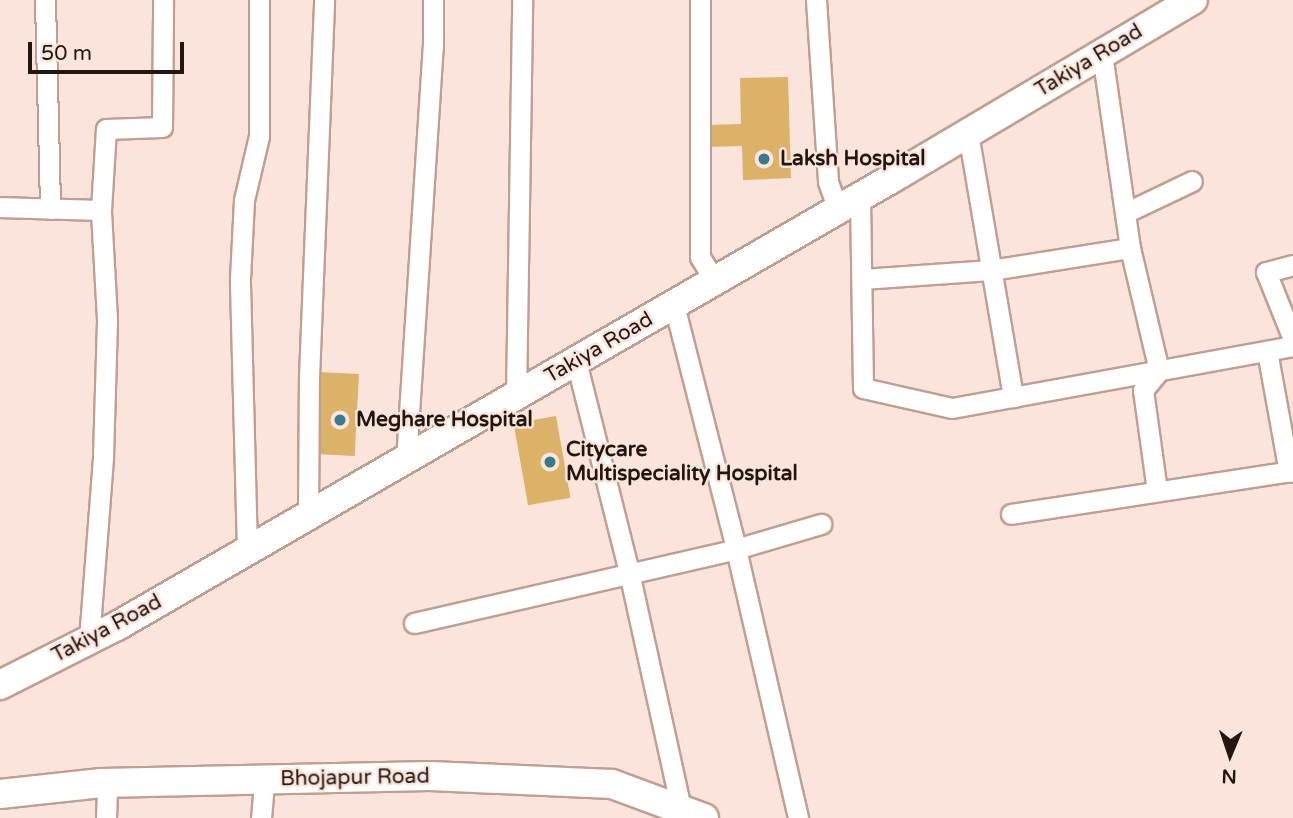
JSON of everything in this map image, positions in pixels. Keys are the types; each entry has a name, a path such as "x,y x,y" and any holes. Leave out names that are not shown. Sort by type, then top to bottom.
{"main road":[{"name":"Takiya Road","path":"0,685 89,640 406,460 1193,0"},
{"name":"Bhojapur Road","path":"0,794 107,783 430,776 612,784 692,814"}],"street":[{"path":"45,0 50,209"},
{"path":"89,640 103,456 107,319 102,210 106,129 162,127 163,0"},
{"path":"247,551 240,279 244,200 259,136 258,0"},
{"path":"308,516 309,377 324,0"},
{"path":"406,460 433,47 433,0"},
{"path":"516,396 522,0"},
{"path":"700,0 700,257 715,281"},
{"path":"817,0 828,182 849,203 862,279 863,388 953,408 1293,346"},
{"path":"1102,54 1130,248 1158,371"},
{"path":"968,133 1013,397"},
{"path":"1125,213 1192,181"},
{"path":"0,207 102,210"},
{"path":"862,279 991,270 1130,248"},
{"path":"1293,265 1266,272 1293,339"},
{"path":"674,305 736,549 798,818"},
{"path":"1012,514 1291,472 1267,351"},
{"path":"576,361 692,814"},
{"path":"1157,491 1143,390 1158,371"},
{"path":"414,624 736,549 821,524"},
{"path":"261,818 264,780"},
{"path":"106,818 107,783"}],"building":[{"path":"788,77 791,178 743,180 742,146 708,147 707,125 741,124 740,78"},
{"path":"319,372 359,374 355,456 315,454"},
{"path":"556,416 570,498 528,505 514,423"}],"place":[{"name":"Laksh Hospital","path":"764,159"},
{"name":"Meghare Hospital","path":"340,420"},
{"name":"Citycare Multispeciality Hospital","path":"550,462"}]}
